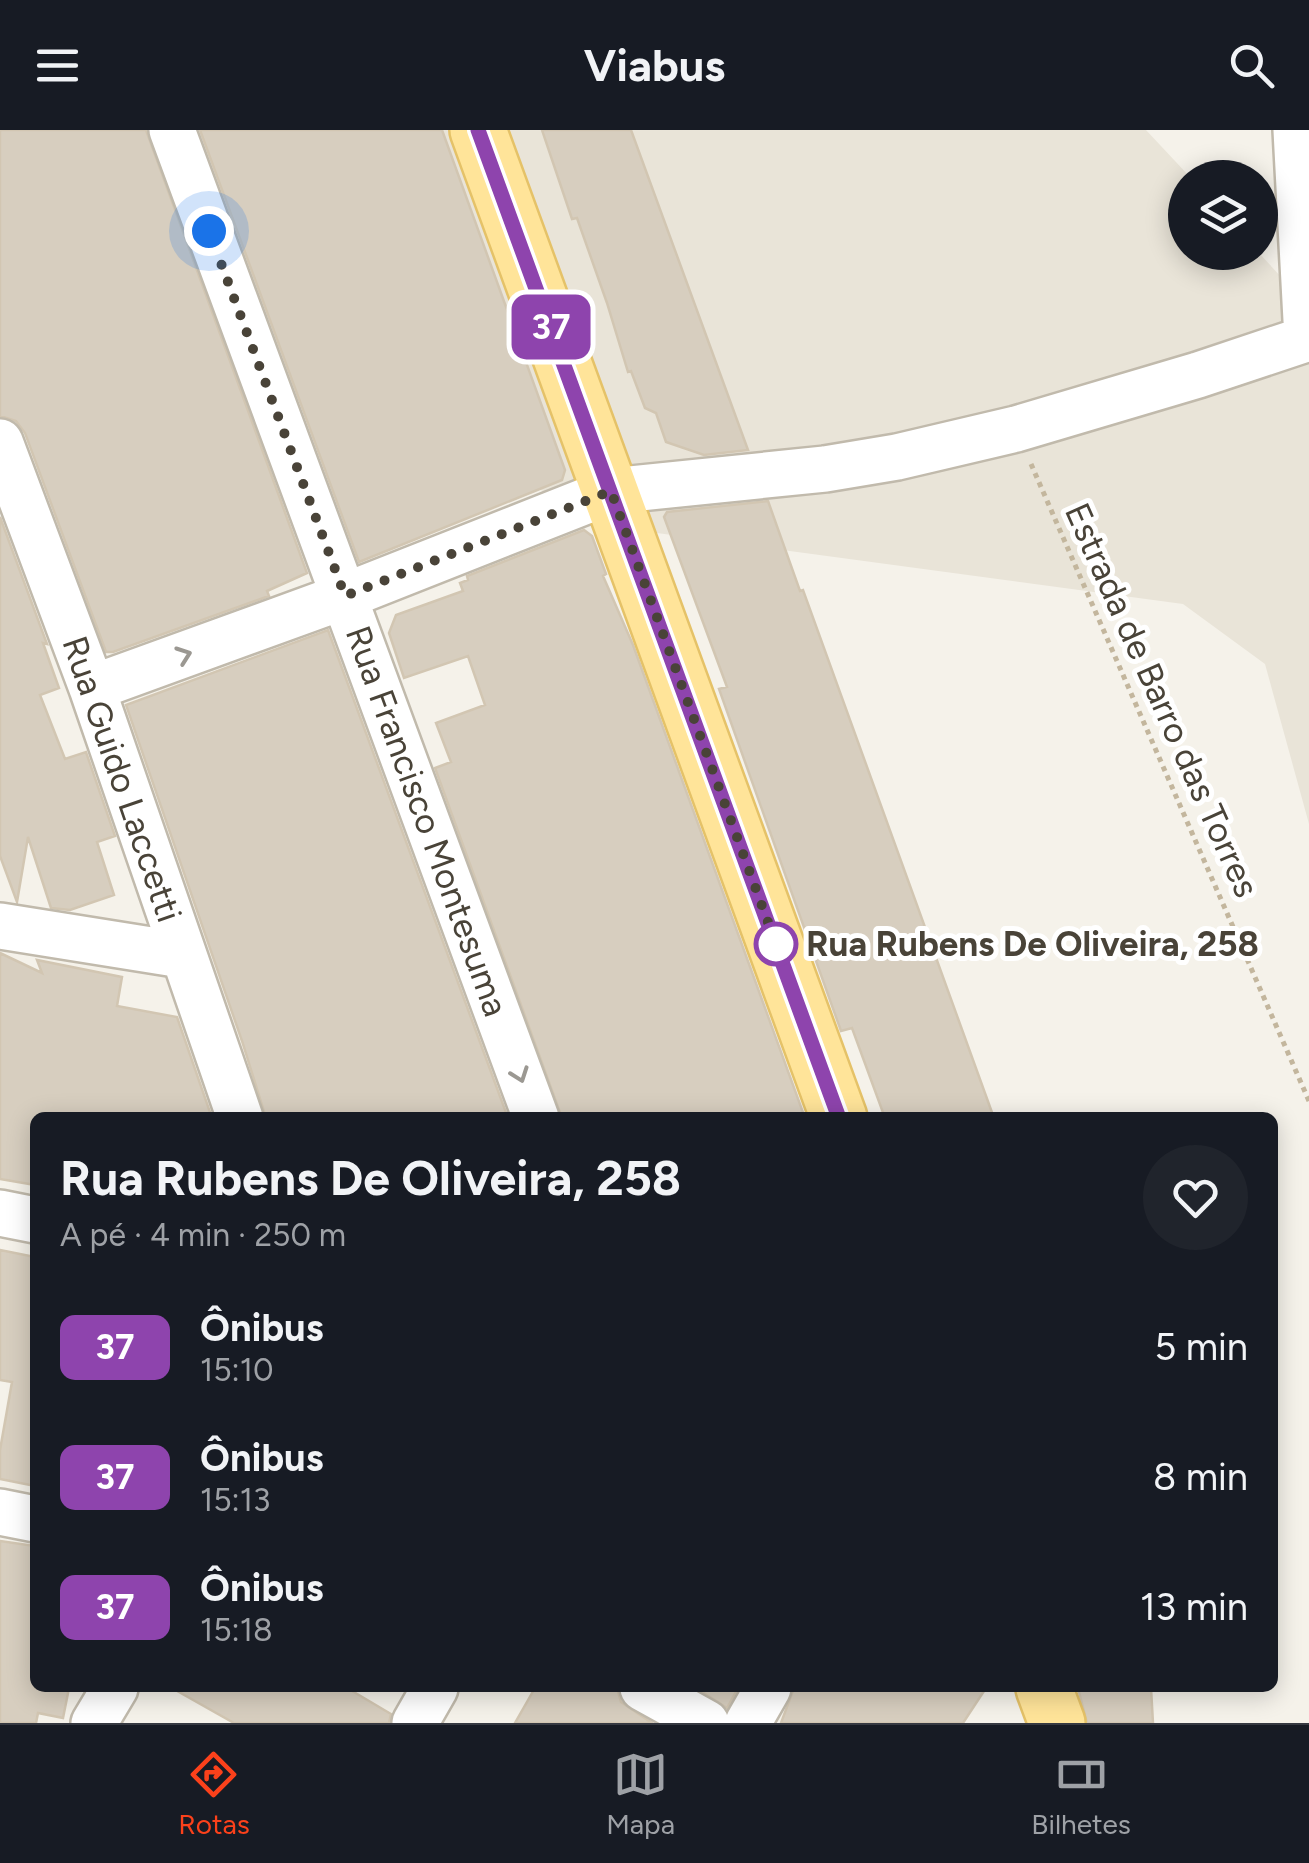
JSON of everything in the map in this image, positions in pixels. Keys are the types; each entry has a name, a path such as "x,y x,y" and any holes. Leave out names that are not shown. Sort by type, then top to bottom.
{"main road":[{"path":"478,130 837,1112"},
{"path":"1045,1692 1057,1723"}],"street":[{"name":"Rua Francisco Montesuma","path":"172,130 534,1112"},
{"path":"92,688 345,596 611,491 825,469 897,457 1016,429 1308,338 1296,130"},
{"name":"Rua Guido Laccetti","path":"0,442 92,688 238,1112"},
{"path":"0,926 182,954"},
{"path":"0,1213 30,1219"},
{"path":"0,1512 30,1518"},
{"path":"94,1723 113,1692"},
{"path":"415,1723 433,1692"},
{"path":"650,1692 706,1723"},
{"path":"748,1723 766,1692"}],"path":[{"name":"Estrada de Barro das Torres","path":"1016,429 1309,1101"}],"shaded area":[{"path":"0,130 1146,130 1174,160 1168,160 1168,270 1275,270 1309,307 1309,824 1265,664 1183,604 657,533 0,291"}],"building":[{"path":"0,130 146,130 307,573 267,591 269,596 106,652 25,433 16,421 0,416"},
{"path":"200,130 442,130 565,470 562,480 359,562"},
{"path":"542,130 631,130 748,450 704,455 666,442 656,413 645,408 631,371 628,372 577,218 572,219"},
{"path":"768,501 992,1112 883,1112 852,1028 841,1031 719,689 727,687 664,517 667,512"},
{"path":"0,517 47,644 43,643 59,688 40,695 65,759 86,752 115,836 97,842 114,895 70,910 51,908 28,837 17,902 0,856"},
{"path":"584,530 592,536 606,574 603,576 633,645 803,1112 560,1112 435,768 451,762 436,723 485,705 468,656 404,678 389,633 396,615 463,591 460,583 468,580 467,576"},
{"path":"328,630 506,1112 264,1112 126,705"},
{"path":"0,953 42,973 37,960 122,977 117,1006 177,1017 210,1112 30,1112 30,1184 0,1179"},
{"path":"0,1250 30,1256 30,1485 0,1479 0,1450 12,1382 0,1380"},
{"path":"0,1541 30,1545 30,1692 68,1692 63,1718 38,1713 36,1723 0,1723"},
{"path":"179,1692 354,1692 391,1714 389,1723 234,1723"},
{"path":"533,1692 618,1692 621,1702 652,1723 515,1723"},
{"path":"702,1692 736,1692 727,1708"},
{"path":"793,1692 983,1692 963,1723 781,1723"},
{"path":"1079,1692 1151,1692 1153,1723 1087,1723"}],"bus line":[{"name":"37","path":"478,130 837,1112"}],"place":[{"name":"Rua Rubens De Oliveira, 258","path":"776,944"}],"route":[{"path":"209,231 345,596 611,491 777,947 776,944"}]}
